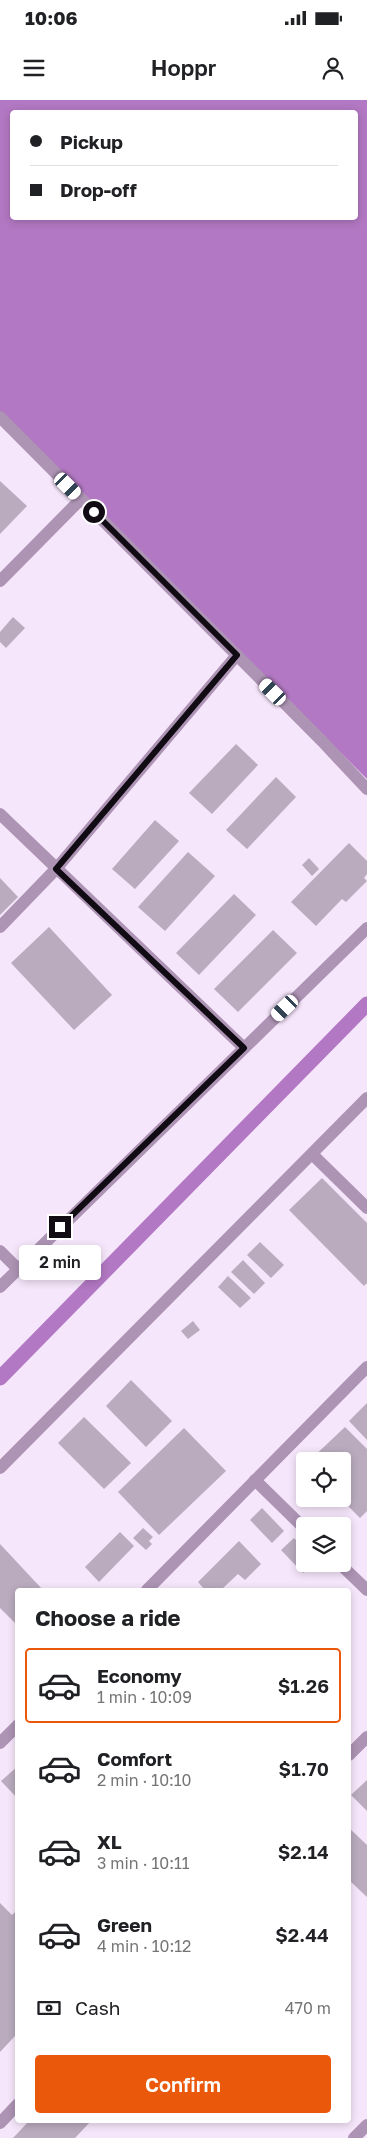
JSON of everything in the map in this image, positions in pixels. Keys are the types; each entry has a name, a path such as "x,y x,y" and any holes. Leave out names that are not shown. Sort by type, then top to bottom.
{"street":[{"path":"0,417 237,655 367,789"},
{"path":"0,581 81,499"},
{"path":"0,927 56,869 237,655"},
{"path":"0,814 244,1048"},
{"path":"0,1287 367,928"},
{"path":"0,1468 367,1098"},
{"path":"312,1154 367,1208"},
{"path":"0,1250 18,1269"},
{"path":"149,1588 367,1366"},
{"path":"256,1480 296,1520"},
{"path":"348,1572 367,1590"},
{"path":"0,1743 15,1728"},
{"path":"351,1754 367,1737"},
{"path":"0,2123 15,2107"},
{"path":"354,2138 367,2125"}],"shaded area":[{"path":"0,100 367,100 367,779 0,412"}],"building":[{"path":"0,481 27,506 0,534"},
{"path":"13,617 25,628 6,648 0,642 0,632"},
{"path":"236,744 258,765 212,814 189,793"},
{"path":"276,777 296,797 247,849 226,830"},
{"path":"155,820 179,841 135,889 112,869"},
{"path":"349,843 367,861 367,874 364,878 367,881 346,902 342,899 316,926 291,902"},
{"path":"188,852 215,876 165,931 138,907"},
{"path":"309,858 319,869 312,876 302,865"},
{"path":"0,878 18,897 0,915"},
{"path":"234,894 256,915 199,975 176,953"},
{"path":"49,927 112,995 74,1030 11,963"},
{"path":"273,930 297,953 238,1012 214,989"},
{"path":"322,1178 367,1223 367,1283 364,1286 289,1210"},
{"path":"260,1242 284,1265 271,1278 247,1255"},
{"path":"243,1260 265,1283 254,1294 231,1272"},
{"path":"228,1276 251,1298 240,1308 218,1287"},
{"path":"193,1321 200,1330 188,1339 181,1331"},
{"path":"131,1380 172,1421 146,1447 106,1406"},
{"path":"367,1403 367,1440 349,1421"},
{"path":"84,1417 131,1463 104,1489 58,1443"},
{"path":"345,1427 367,1449 367,1511 360,1518 349,1507 351,1507 351,1452 319,1452"},
{"path":"184,1428 226,1471 159,1535 118,1492"},
{"path":"262,1508 284,1531 272,1543 250,1520"},
{"path":"143,1528 153,1537 149,1541 152,1544 146,1550 133,1538"},
{"path":"120,1532 134,1546 99,1582 85,1567"},
{"path":"294,1538 296,1540 296,1566 281,1550"},
{"path":"239,1541 261,1564 245,1580 238,1574 223,1588 203,1588 198,1582"},
{"path":"0,1544 41,1588 15,1588 15,1623 0,1608"},
{"path":"15,1769 15,1796 1,1781"},
{"path":"367,1780 367,1811 351,1795"},
{"path":"351,1830 367,1845 367,1897 351,1882"},
{"path":"0,1903 12,1915 15,1912 15,2036 0,2052"},
{"path":"27,2123 89,2123 75,2138 13,2138"}],"waterway":[{"path":"0,1378 367,1004"}],"route":[{"path":"60,1227 244,1048 56,869 237,655 94,512"}]}
